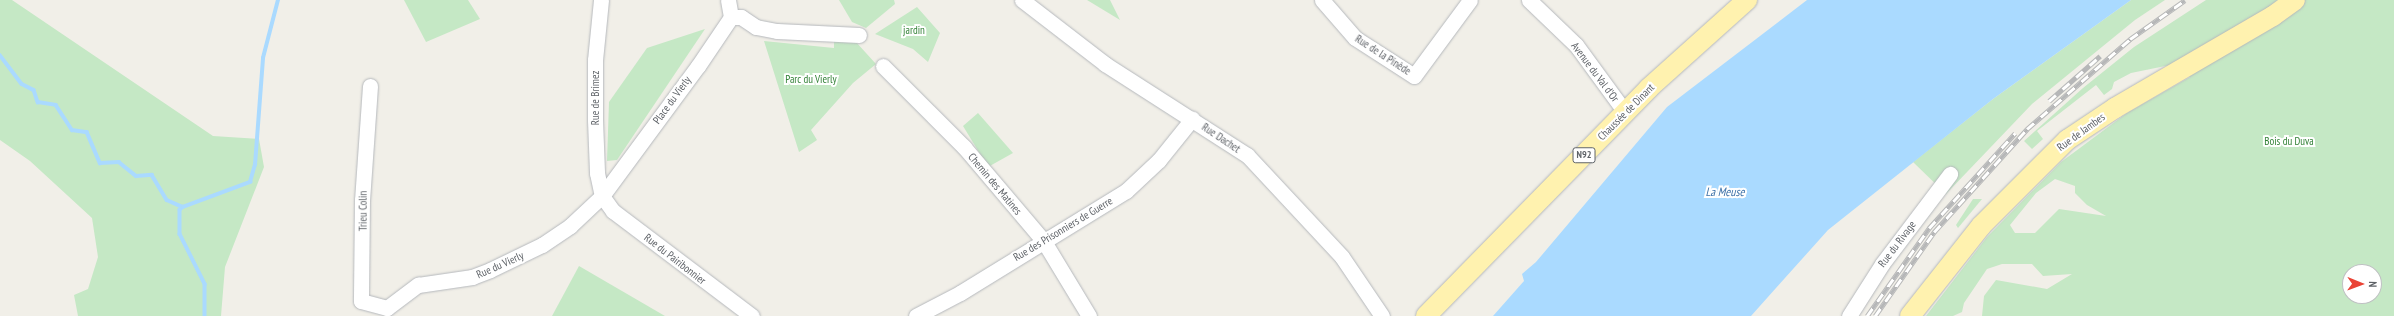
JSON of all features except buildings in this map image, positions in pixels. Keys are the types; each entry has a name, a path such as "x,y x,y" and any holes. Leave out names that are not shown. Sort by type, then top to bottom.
{"main road":[{"name":"Chaussée de Dinant","path":"1426,316 1625,112 1747,0"},
{"name":"Rue de Jambes","path":"1910,316 1980,226 2067,140 2115,108 2273,16 2295,0"}],"street":[{"name":"Rue de Brimez","path":"601,0 595,60 595,120 596,173 602,196"},
{"path":"728,0 731,18 741,17 756,26 777,31 859,35"},
{"name":"Rue Dachet","path":"1022,0 1105,64 1247,155 1342,256 1382,316"},
{"name":"Rue de la Pinède","path":"1322,0 1355,38 1414,76 1470,0"},
{"name":"Avenue du Val d'Or","path":"1529,0 1576,46 1625,112"},
{"name":"Place du Vierly","path":"602,196 731,18"},
{"name":"Chemin des Matines","path":"884,66 964,147 1043,240 1089,316"},
{"name":"Trieu Colin","path":"370,86 362,200 361,301 387,312"},
{"name":"Rue des Prisonniers de Guerre","path":"916,316 960,294 1043,240 1126,191 1159,160 1192,119"},
{"name":"Rue du Rivage","path":"1849,316 1882,264 1950,174"},
{"name":"Rue du Vierly","path":"387,312 418,285 472,277 542,245 570,226 602,196"},
{"name":"Rue du Pairibonnier","path":"602,196 613,211 752,316"}],"green space":[{"path":"0,0 12,0 213,136 259,139 264,167 225,267 221,316 78,316 74,295 88,289 98,257 92,218 30,161 0,140"},
{"path":"404,0 468,0 480,19 426,42"},
{"name":"jardin","path":"839,0 894,0 895,4 866,28 852,22"},
{"path":"1087,0 1110,0 1120,20"},
{"path":"2131,0 2165,0 2135,20 2032,104 1946,194 1913,162 1993,99"},
{"name":"Bois du Duva","path":"2206,0 2394,0 2394,316 1982,316 1984,296 1996,280 2047,289 2072,274 2043,276 2032,264 2002,264 1987,269 1964,303 1962,312 1953,316 1926,316 1987,237 2061,162 2127,113 2190,77 2175,64 2131,73 2114,82 2112,89 2104,95 2096,85 2037,131 2043,139 2032,149 2024,141 2083,88 2134,47","holes":["2055,179 2075,186 2075,193 2087,205 2106,216 2059,209 2035,233 2015,233 2010,225 2036,193"]},
{"name":"jardin","path":"917,7 940,33 928,62 913,49 875,34"},
{"path":"705,29 617,160 607,161 609,102 647,48"},
{"name":"Parc du Vierly","path":"764,41 834,48 834,41 856,42 876,64 853,83 811,130 817,140 799,152"},
{"path":"978,113 1013,153 988,167 963,126"},
{"path":"1973,199 1982,199 1958,228 1956,225"},
{"path":"579,266 665,316 552,316"}],"water":[{"name":"La Meuse","path":"1807,0 2131,0 1993,99 1828,230 1751,316 1493,316 1524,281 1522,274 1536,262 1667,107"}],"waterway":[{"path":"183,207 250,182 255,165 263,58 278,0"},
{"path":"0,55 22,84 34,90 38,102 56,105 72,130 87,132 100,163 119,162 136,176 152,175 167,200 183,207 180,210 180,234 205,284 205,316"}],"railway":[{"path":"1875,316 1934,232 2027,129 2130,39 2185,0"},
{"path":"2049,101 2100,56"},
{"path":"1867,316 1929,228 2015,133"}]}
